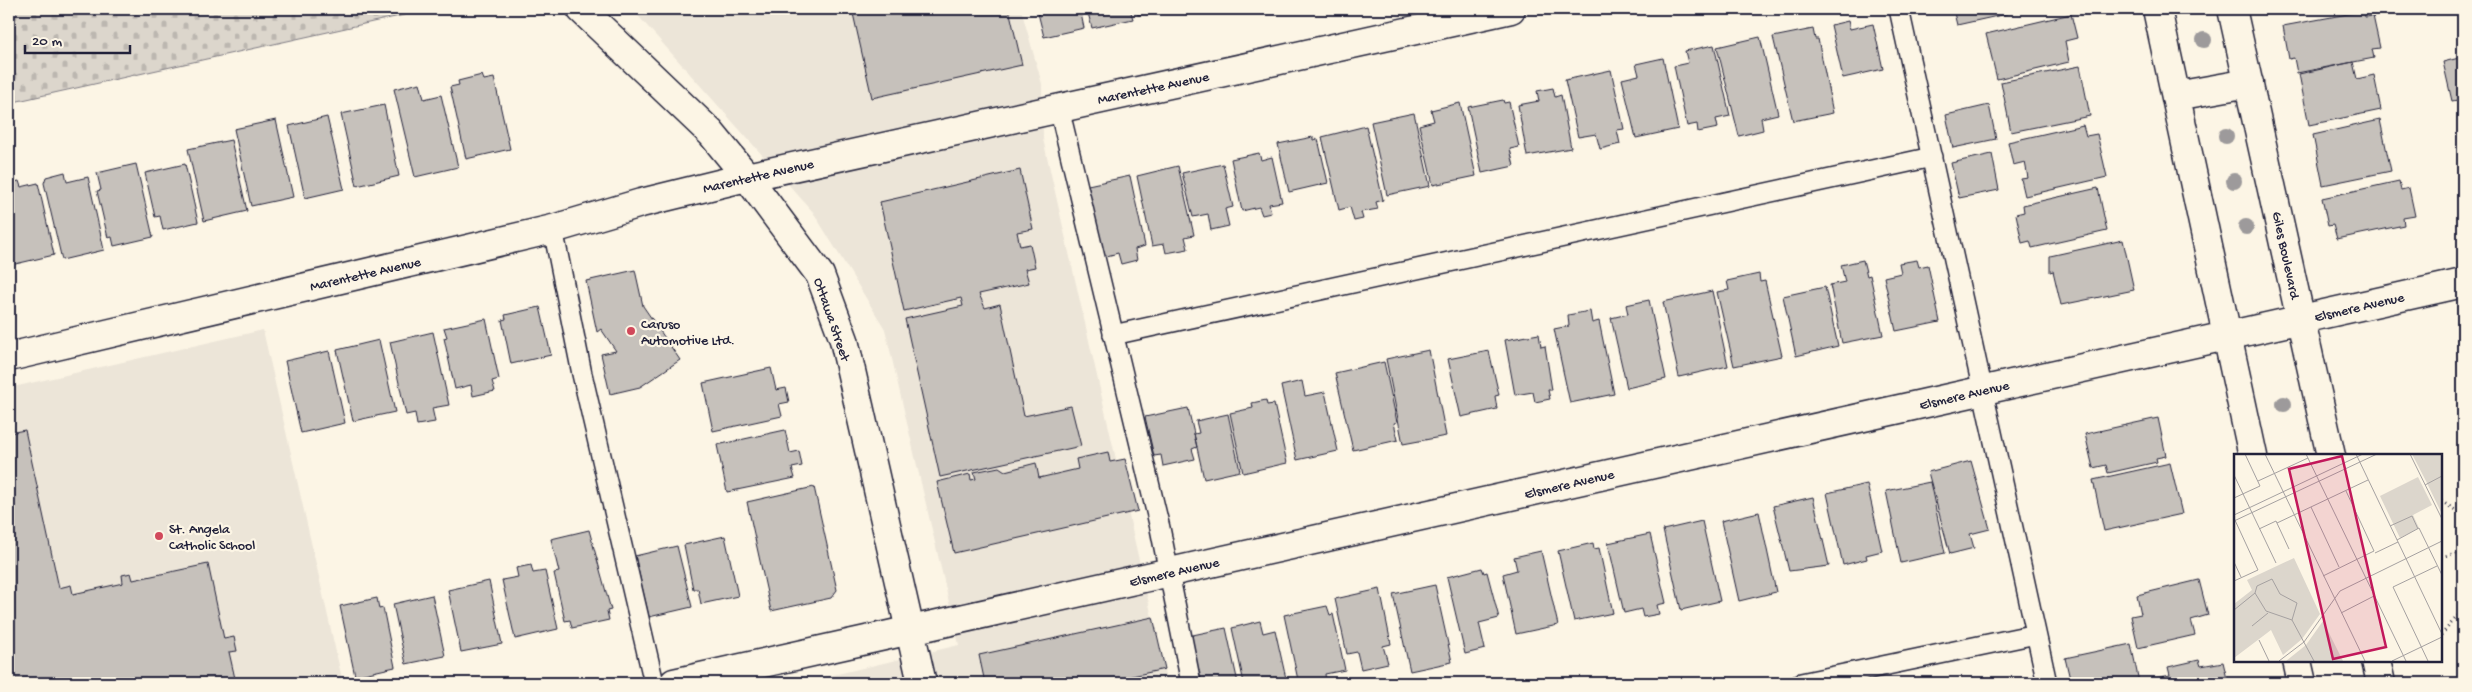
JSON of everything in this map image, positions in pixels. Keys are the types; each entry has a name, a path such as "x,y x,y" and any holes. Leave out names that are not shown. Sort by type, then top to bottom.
{"street":[{"name":"Ottawa Street","path":"581,9 711,133 747,176 820,275 844,340 922,683"},
{"name":"Marentette Avenue","path":"9,357 552,229 641,203 747,176 1511,9"},
{"path":"2157,9 2253,454"},
{"name":"Giles Boulevard","path":"2232,9 2331,454"},
{"path":"2176,96 2249,83"},
{"name":"Elsmere Avenue","path":"674,683 2463,283"},
{"path":"2297,662 2302,683"},
{"path":"2376,662 2381,683"}],"lane":[{"path":"1899,9 2047,683"},
{"path":"1059,108 1168,573 1191,683"},
{"path":"1113,335 1932,157"},
{"path":"552,229 584,384 654,683"},
{"path":"1801,683 2036,634"}],"path":[{"path":"2442,502 2463,515"},
{"path":"2442,557 2463,551"},
{"path":"2442,634 2463,610"}],"shaded area":[{"path":"632,9 1021,9 1042,84 1043,139 1167,683 800,683 959,645 885,329 813,212"},
{"name":"St. Angela Catholic School","path":"263,330 343,683 9,683 9,388"}],"green space":[{"path":"9,9 431,9 9,103"}],"building":[{"path":"852,9 1009,9 1022,65 872,98"},
{"path":"1037,9 1080,9 1084,28 1044,37"},
{"path":"1087,9 1130,9 1133,19 1092,28"},
{"path":"1136,9 1164,9 1138,15"},
{"path":"1953,9 2029,9 1957,25"},
{"path":"2293,9 2317,9 2294,14"},
{"path":"2364,11 2365,17 2373,16 2380,48 2372,49 2374,58 2297,73 2294,58 2289,59 2283,26"},
{"path":"2071,14 2077,38 2065,41 2069,62 1997,79 1986,34"},
{"path":"1848,21 1850,29 1873,24 1883,69 1843,78 1831,25"},
{"path":"1813,29 1815,39 1818,39 1833,113 1793,121 1773,37"},
{"path":"1760,37 1778,114 1761,118 1763,130 1739,136 1717,47"},
{"path":"1714,45 1730,116 1716,119 1718,128 1698,132 1697,124 1687,126 1674,66 1688,63 1685,51"},
{"path":"2463,57 2463,99 2452,101 2443,62"},
{"path":"1663,58 1678,129 1636,138 1622,79 1639,75 1636,64"},
{"path":"2353,62 2357,79 2374,75 2381,110 2309,125 2299,74"},
{"path":"2080,66 2090,116 2011,132 2001,82"},
{"path":"1611,70 1624,129 1617,130 1620,144 1600,149 1596,134 1578,137 1565,80"},
{"path":"482,75 484,80 494,78 510,149 466,159 450,87 459,85 458,81"},
{"path":"420,83 424,99 441,95 458,167 415,177 394,89"},
{"path":"1553,88 1555,97 1561,95 1571,148 1527,156 1518,105 1539,101 1537,91"},
{"path":"1503,100 1504,103 1509,102 1519,147 1510,149 1514,166 1482,173 1468,107"},
{"path":"1460,103 1476,176 1433,185 1419,125 1434,121 1431,110"},
{"path":"384,105 399,176 357,186 341,114"},
{"path":"1989,105 1996,139 1953,148 1946,115"},
{"path":"1414,113 1430,186 1387,195 1371,122"},
{"path":"327,117 344,189 305,198 289,126"},
{"path":"276,120 293,197 251,206 234,129"},
{"path":"2380,120 2391,171 2323,185 2313,135"},
{"path":"2083,125 2086,136 2097,134 2107,177 2025,196 2021,179 2028,178 2025,162 2013,165 2008,142"},
{"path":"1366,126 1383,200 1376,202 1378,209 1361,212 1363,219 1354,221 1350,207 1339,210 1322,137"},
{"path":"1313,137 1313,140 1318,139 1328,183 1289,192 1278,144"},
{"path":"231,140 247,211 204,221 188,149"},
{"path":"1259,153 1261,160 1272,157 1282,202 1269,204 1271,213 1262,215 1259,207 1242,211 1231,159"},
{"path":"1992,154 1999,190 1959,198 1951,163"},
{"path":"136,164 153,237 114,246 112,237 108,238 97,191 101,190 97,173"},
{"path":"185,164 198,222 163,230 160,216 155,217 145,173"},
{"path":"1223,164 1233,207 1225,209 1229,226 1211,230 1208,214 1193,217 1182,173"},
{"path":"1178,166 1194,235 1185,237 1188,249 1166,253 1164,244 1152,246 1137,176"},
{"path":"1020,170 1033,229 1017,232 1020,246 1030,244 1035,267 1025,269 1029,283 979,294 985,308 1000,304 1024,416 1071,406 1081,446 940,477 905,319 963,306 961,298 904,311 880,202"},
{"path":"65,172 67,182 88,177 104,250 62,260 44,183 46,177"},
{"path":"1130,176 1145,246 1135,249 1137,260 1121,264 1118,253 1103,257 1088,185"},
{"path":"19,181 21,187 38,183 54,255 11,265 9,255 9,183"},
{"path":"2399,181 2401,190 2409,188 2415,216 2403,218 2404,225 2337,239 2333,225 2328,226 2322,198"},
{"path":"2098,188 2107,231 2032,248 2030,241 2022,243 2016,214 2024,212 2023,205"},
{"path":"2123,240 2134,290 2061,305 2053,271 2050,272 2050,256"},
{"path":"1863,260 1867,276 1870,275 1883,335 1842,343 1830,285 1845,282 1841,265"},
{"path":"1917,260 1919,267 1928,265 1940,322 1896,331 1884,277 1901,273 1899,263"},
{"name":"Caruso Automotive Ltd.","path":"635,270 643,306 680,360 640,387 610,394 601,354 616,351 601,329 597,332 586,281"},
{"path":"1759,274 1760,282 1765,281 1782,356 1734,366 1717,292 1729,290 1727,281"},
{"path":"1825,287 1838,346 1796,356 1783,296"},
{"path":"1712,291 1728,366 1679,377 1663,302"},
{"path":"1649,300 1666,379 1627,388 1611,318 1628,314 1626,305"},
{"path":"540,307 551,355 511,364 502,320 506,319 505,315"},
{"path":"1590,311 1592,323 1599,321 1614,394 1570,403 1554,329 1569,326 1568,315"},
{"path":"486,319 499,379 492,381 495,391 473,396 471,385 455,389 444,338 447,337 444,328"},
{"path":"433,332 449,405 432,408 435,422 417,425 415,413 406,415 390,342"},
{"path":"1539,334 1541,347 1545,346 1552,390 1548,390 1550,399 1535,402 1533,392 1515,395 1505,340"},
{"path":"379,340 395,412 353,421 337,350"},
{"path":"1429,350 1446,436 1403,444 1386,359"},
{"path":"329,351 345,423 301,433 285,361"},
{"path":"1489,351 1499,395 1495,396 1497,409 1461,417 1448,359"},
{"path":"1384,362 1397,422 1394,423 1398,440 1353,450 1335,373"},
{"path":"771,368 776,390 786,388 789,402 779,404 782,416 713,431 703,383"},
{"path":"1302,381 1305,396 1325,392 1338,451 1297,460 1281,386"},
{"path":"1266,400 1267,405 1274,404 1287,463 1243,473 1230,413 1253,408 1252,403"},
{"path":"1188,408 1197,447 1192,449 1195,459 1163,466 1161,455 1154,456 1145,417"},
{"path":"1228,414 1240,471 1204,479 1194,434 1199,433 1196,421"},
{"path":"2158,418 2166,456 2156,458 2157,462 2108,473 2106,465 2093,468 2085,434"},
{"path":"25,430 59,588 71,585 73,594 123,583 122,575 131,573 133,580 208,564 224,639 234,637 237,651 229,652 236,683 9,683 9,433"},
{"path":"785,430 790,453 799,451 802,466 792,468 795,478 727,492 717,445"},
{"path":"1108,452 1110,462 1125,459 1138,511 954,553 937,482 970,474 971,480 976,479 974,472 999,467 1005,471 1036,463 1039,478 1078,469 1076,459"},
{"path":"1971,461 1990,529 1970,534 1974,548 1950,554 1928,472"},
{"path":"2170,463 2182,514 2104,531 2093,480"},
{"path":"1930,482 1945,553 1901,563 1886,491"},
{"path":"1867,484 1882,551 1866,555 1867,559 1843,565 1827,493"},
{"path":"814,487 837,590 831,598 771,611 747,502"},
{"path":"1813,497 1829,566 1789,571 1773,506"},
{"path":"1759,512 1776,592 1739,601 1721,521"},
{"path":"1702,521 1720,601 1681,610 1663,530"},
{"path":"589,530 611,610 607,611 609,620 572,628 570,620 565,621 554,573 559,572 551,539"},
{"path":"1650,534 1666,603 1657,605 1659,614 1643,617 1641,609 1624,613 1608,543"},
{"path":"725,536 738,596 701,604 698,589 693,589 684,545"},
{"path":"1593,543 1594,549 1599,548 1613,613 1574,621 1558,551"},
{"path":"677,546 692,607 649,617 635,556"},
{"path":"1541,551 1558,625 1516,634 1503,574 1517,570 1514,557"},
{"path":"531,565 533,573 545,571 558,629 515,639 502,580 518,577 516,568"},
{"path":"1482,568 1484,573 1487,572 1499,618 1479,623 1485,649 1465,654 1447,577"},
{"path":"2199,580 2208,615 2191,620 2195,635 2138,648 2131,616 2141,614 2137,595"},
{"path":"489,581 502,644 461,652 448,590"},
{"path":"1435,585 1452,662 1410,671 1393,594"},
{"path":"1380,589 1391,644 1383,646 1388,663 1361,669 1357,652 1347,654 1335,599"},
{"path":"432,595 445,656 406,664 393,604"},
{"path":"377,598 379,609 383,608 395,667 355,676 340,606"},
{"path":"1327,606 1330,615 1333,614 1345,670 1325,674 1326,683 1308,683 1306,679 1298,680 1284,615"},
{"path":"1153,617 1165,669 1099,683 985,683 979,655"},
{"path":"1260,621 1263,633 1275,630 1287,683 1244,683 1232,628"},
{"path":"1226,628 1238,683 1198,683 1188,636"},
{"path":"2131,644 2139,682 2170,675 2168,667 2199,660 2201,666 2223,662 2228,683 2071,683 2065,658"}],"place":[{"name":"Caruso Automotive Ltd.","path":"631,331"},
{"name":"St. Angela Catholic School","path":"159,536"}]}
